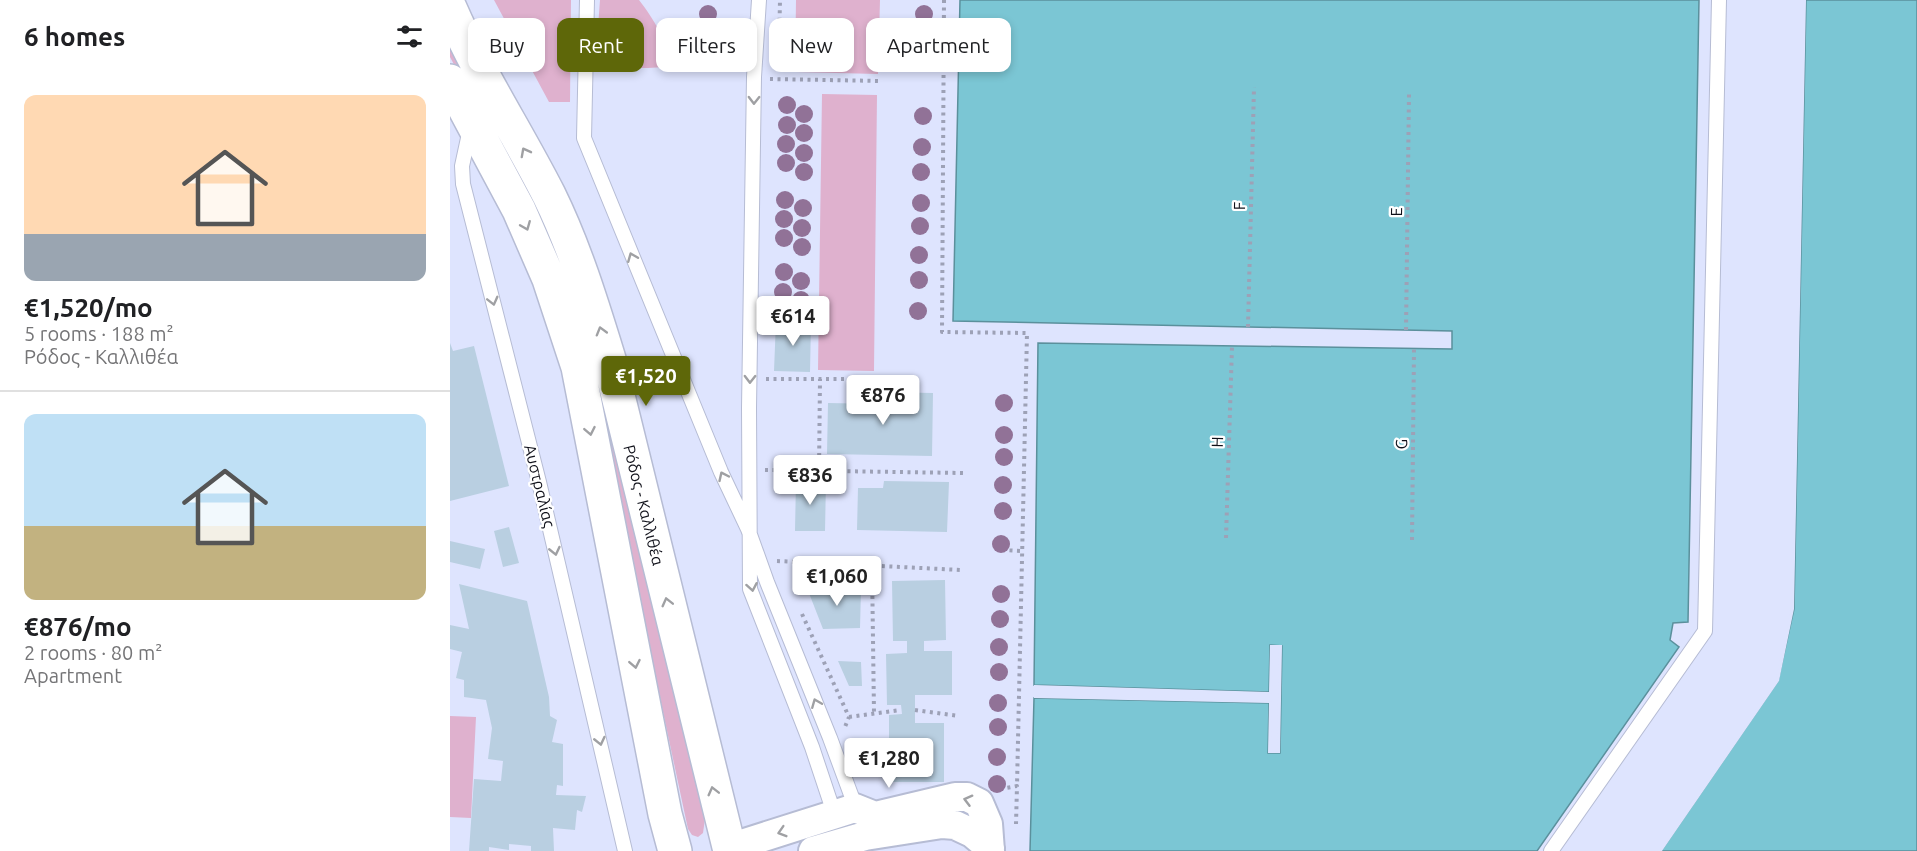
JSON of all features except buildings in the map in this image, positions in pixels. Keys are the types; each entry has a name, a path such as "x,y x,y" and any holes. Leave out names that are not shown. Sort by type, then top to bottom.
{"main road":[{"name":"Ρόδος - Καλλιθέα","path":"450,8 548,194 593,306 609,359 726,850"},
{"path":"450,81 519,210 562,316 578,367 665,814 675,851"}],"street":[{"path":"726,850 845,811 875,816 955,797 967,797 979,803 988,824 990,850"},
{"path":"813,851 854,839 942,824 955,825 972,833 990,850"}],"lane":[{"path":"587,0 584,138 721,472 748,529 830,738 845,811 854,839"},
{"path":"759,0 748,529 750,589 812,747 845,811 854,839"},
{"path":"1551,851 1705,631 1719,0"},
{"name":"Αυστραλίας","path":"472,121 462,166 463,184 539,482 625,851"}],"path":[{"path":"758,78 780,48 780,0"},
{"path":"944,0 942,332 1027,333 1017,786"},
{"path":"758,78 881,81"},
{"name":"F","path":"1248,327 1254,87"},
{"name":"E","path":"1406,330 1410,94"},
{"name":"H","path":"1226,538 1232,346"},
{"name":"G","path":"1412,540 1414,349"},
{"path":"759,379 877,379"},
{"path":"819,471 820,379"},
{"path":"765,460 766,481"},
{"path":"765,470 963,473"},
{"path":"1002,550 1022,551"},
{"path":"779,572 774,561 962,570"},
{"path":"872,566 874,713"},
{"path":"798,609 849,717 843,733"},
{"path":"849,717 901,710"},
{"path":"915,710 959,716"}],"shaded area":[{"path":"494,0 571,0 571,18 557,18 557,72 570,72 570,102 549,102 533,72 545,72 545,18 504,18"},
{"path":"600,0 639,0 656,25 656,67 644,68 644,18 599,18"},
{"path":"796,0 880,0 880,18 866,18 866,72 878,72 878,74 795,72 854,72 854,18 796,18"},
{"path":"960,0 1699,0 1688,622 1673,623 1670,640 1679,647 1537,851 1030,851 1034,698 1269,703 1268,753 1280,753 1282,646 1270,645 1269,692 1034,685 1038,343 1452,349 1452,331 953,321 958,72 1011,72 1011,18 960,18"},
{"path":"1806,0 1917,0 1917,851 1661,851 1778,681 1794,609"},
{"path":"450,39 535,198 595,352 705,819 703,833 698,837 692,835 688,829 587,356 506,163 450,57"},
{"path":"822,94 877,95 874,371 818,370"},
{"path":"450,716 476,717 471,818 450,817"}],"pier":[{"path":"1803,0 1806,0 1794,609 1779,681 1662,851 1658,851 1776,679 1791,609"},
{"path":"1270,645 1282,645 1280,753 1268,753 1269,703 1034,698 1034,695 1270,700 1272,703 1271,750 1277,750 1279,648 1273,648 1272,692 1270,695 1034,688 1034,685 1269,692"}]}
